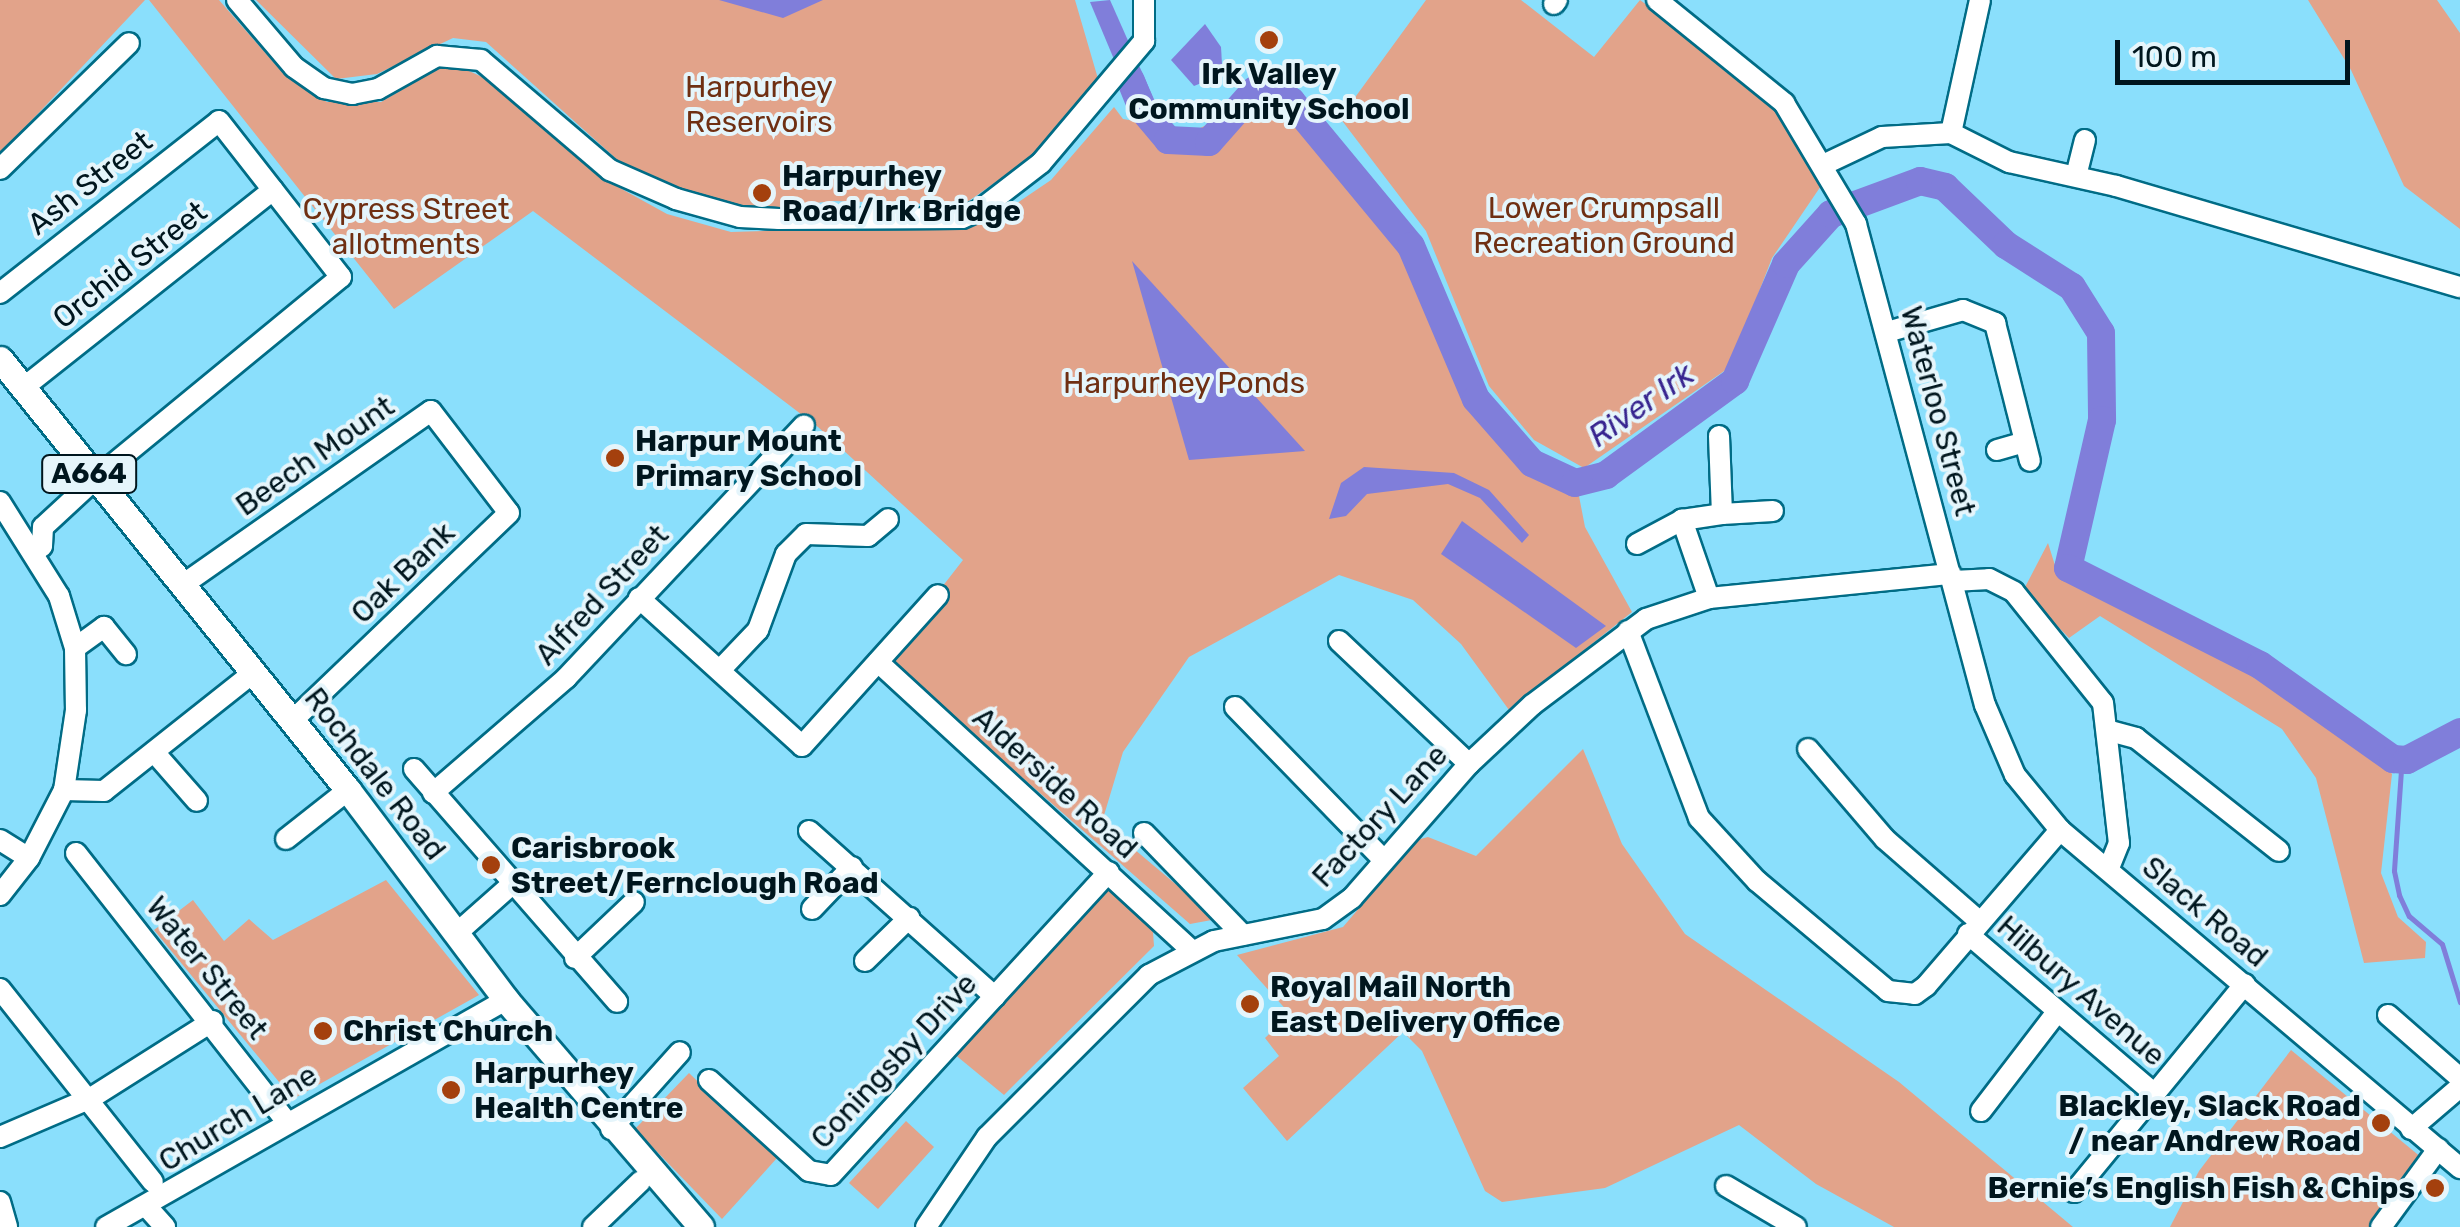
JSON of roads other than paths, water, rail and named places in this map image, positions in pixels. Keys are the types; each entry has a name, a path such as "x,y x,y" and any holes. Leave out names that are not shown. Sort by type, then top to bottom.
{"main road":[{"name":"Rochdale Road","path":"0,359 348,790 506,1000 611,1129 700,1227"}],"street":[{"path":"237,0 294,67 324,88 352,94 378,89 437,56 482,60 610,170 740,217 962,218 1020,182 1100,93 1144,40 1144,0"},
{"name":"Waterloo Street","path":"1657,0 1784,103 1845,200 1856,224 1997,739 2014,776 2060,830 2108,870"},
{"path":"1951,133 1980,0"},
{"path":"0,169 129,43"},
{"name":"Ash Street","path":"0,293 218,121 273,190"},
{"path":"1824,164 1882,137 1951,133 2009,162 2076,176 2460,287"},
{"path":"2076,176 2085,140"},
{"path":"33,553 42,546 43,527 94,480 341,277 273,190"},
{"name":"Orchid Street","path":"23,388 273,190"},
{"path":"1886,332 1962,310 1995,323 2028,452 1997,450"},
{"name":"Beech Mount","path":"180,586 432,412 471,460"},
{"name":"Alfred Street","path":"433,793 532,710 804,425"},
{"path":"1719,436 1722,514"},
{"name":"Oak Bank","path":"292,721 509,512 471,460"},
{"path":"0,502 59,596 75,648 75,731 64,790 29,858 0,895"},
{"path":"1638,544 1682,520 1773,511"},
{"path":"721,670 758,630 786,554 806,534 868,536 888,519"},
{"path":"1682,520 1709,598"},
{"name":"Factory Lane","path":"926,1227 987,1137 1148,974 1190,949 1323,919 1352,898 1469,764 1628,631 1665,610 1709,598 1952,577"},
{"name":"Slack Road","path":"1952,577 1989,579 2014,592 2094,689 2110,731 2119,850 2108,870 2460,1168"},
{"path":"639,598 802,746 938,595"},
{"path":"75,648 104,627 126,654"},
{"path":"1628,631 1699,818 1757,881 1902,996 1926,986 2060,830"},
{"path":"1340,641 1469,764"},
{"name":"Alderside Road","path":"878,662 1190,949"},
{"path":"64,790 104,791 253,673"},
{"path":"1235,707 1384,860"},
{"path":"2110,731 2136,738 2279,851"},
{"name":"Hilbury Avenue","path":"1808,748 1884,839 2057,1012 2154,1094"},
{"path":"154,752 197,801"},
{"path":"414,769 510,886 616,1002"},
{"path":"286,840 348,790"},
{"path":"810,831 995,997"},
{"path":"1144,834 1243,935"},
{"path":"0,840 29,858"},
{"name":"Water Street","path":"76,853 213,1021 287,1122"},
{"path":"812,909 852,866"},
{"name":"Coningsby Drive","path":"709,1080 809,1172 831,1175 1109,872"},
{"path":"456,933 510,886"},
{"path":"575,958 634,902"},
{"path":"865,961 908,918"},
{"path":"2074,1192 2246,984"},
{"path":"0,989 90,1098 152,1182"},
{"name":"Church Lane","path":"106,1227 506,1000"},
{"path":"1981,1112 2057,1012"},
{"path":"2388,1015 2460,1078"},
{"path":"0,1137 90,1098 213,1021"},
{"path":"611,1129 680,1052"},
{"path":"2411,1130 2460,1087"},
{"path":"2381,1227 2438,1149"},
{"path":"593,1227 641,1181"},
{"path":"1726,1186 1796,1227"},
{"path":"0,1202 6,1227"},
{"path":"147,1207 165,1227"}],"waterway":[{"name":"River Irk","path":"1131,81 1143,110 1168,140 1209,142 1255,90 1291,101 1411,246 1476,399 1532,463 1575,483 1606,475 1735,381 1786,264 1831,214 1920,181 1945,187 2006,245 2072,287 2101,333 2102,420 2068,568 2260,665 2393,759 2407,760 2460,732"},
{"path":"2393,759 2401,770 2394,871 2399,895 2409,916 2442,944 2460,1002"}],"place":[{"name":"Irk Valley Community School","path":"1269,40"},
{"name":"Harpurhey Road/Irk Bridge","path":"762,193"},
{"name":"Harpur Mount Primary School","path":"615,458"},
{"name":"Carisbrook Street/Fernclough Road","path":"491,865"},
{"name":"Royal Mail North East Delivery Office","path":"1250,1004"},
{"name":"Christ Church","path":"323,1031"},
{"name":"Harpurhey Health Centre","path":"451,1090"},
{"name":"Blackley, Slack Road / near Andrew Road","path":"2381,1123"},
{"name":"Bernie’s English Fish & Chips","path":"2435,1188"}],"park label":[{"name":"Harpurhey Reservoirs","path":"759,104"},
{"name":"Lower Crumpsall Recreation Ground","path":"1604,225"},
{"name":"Cypress Street allotments","path":"406,226"},
{"name":"Harpurhey Ponds","path":"1184,383"}]}
